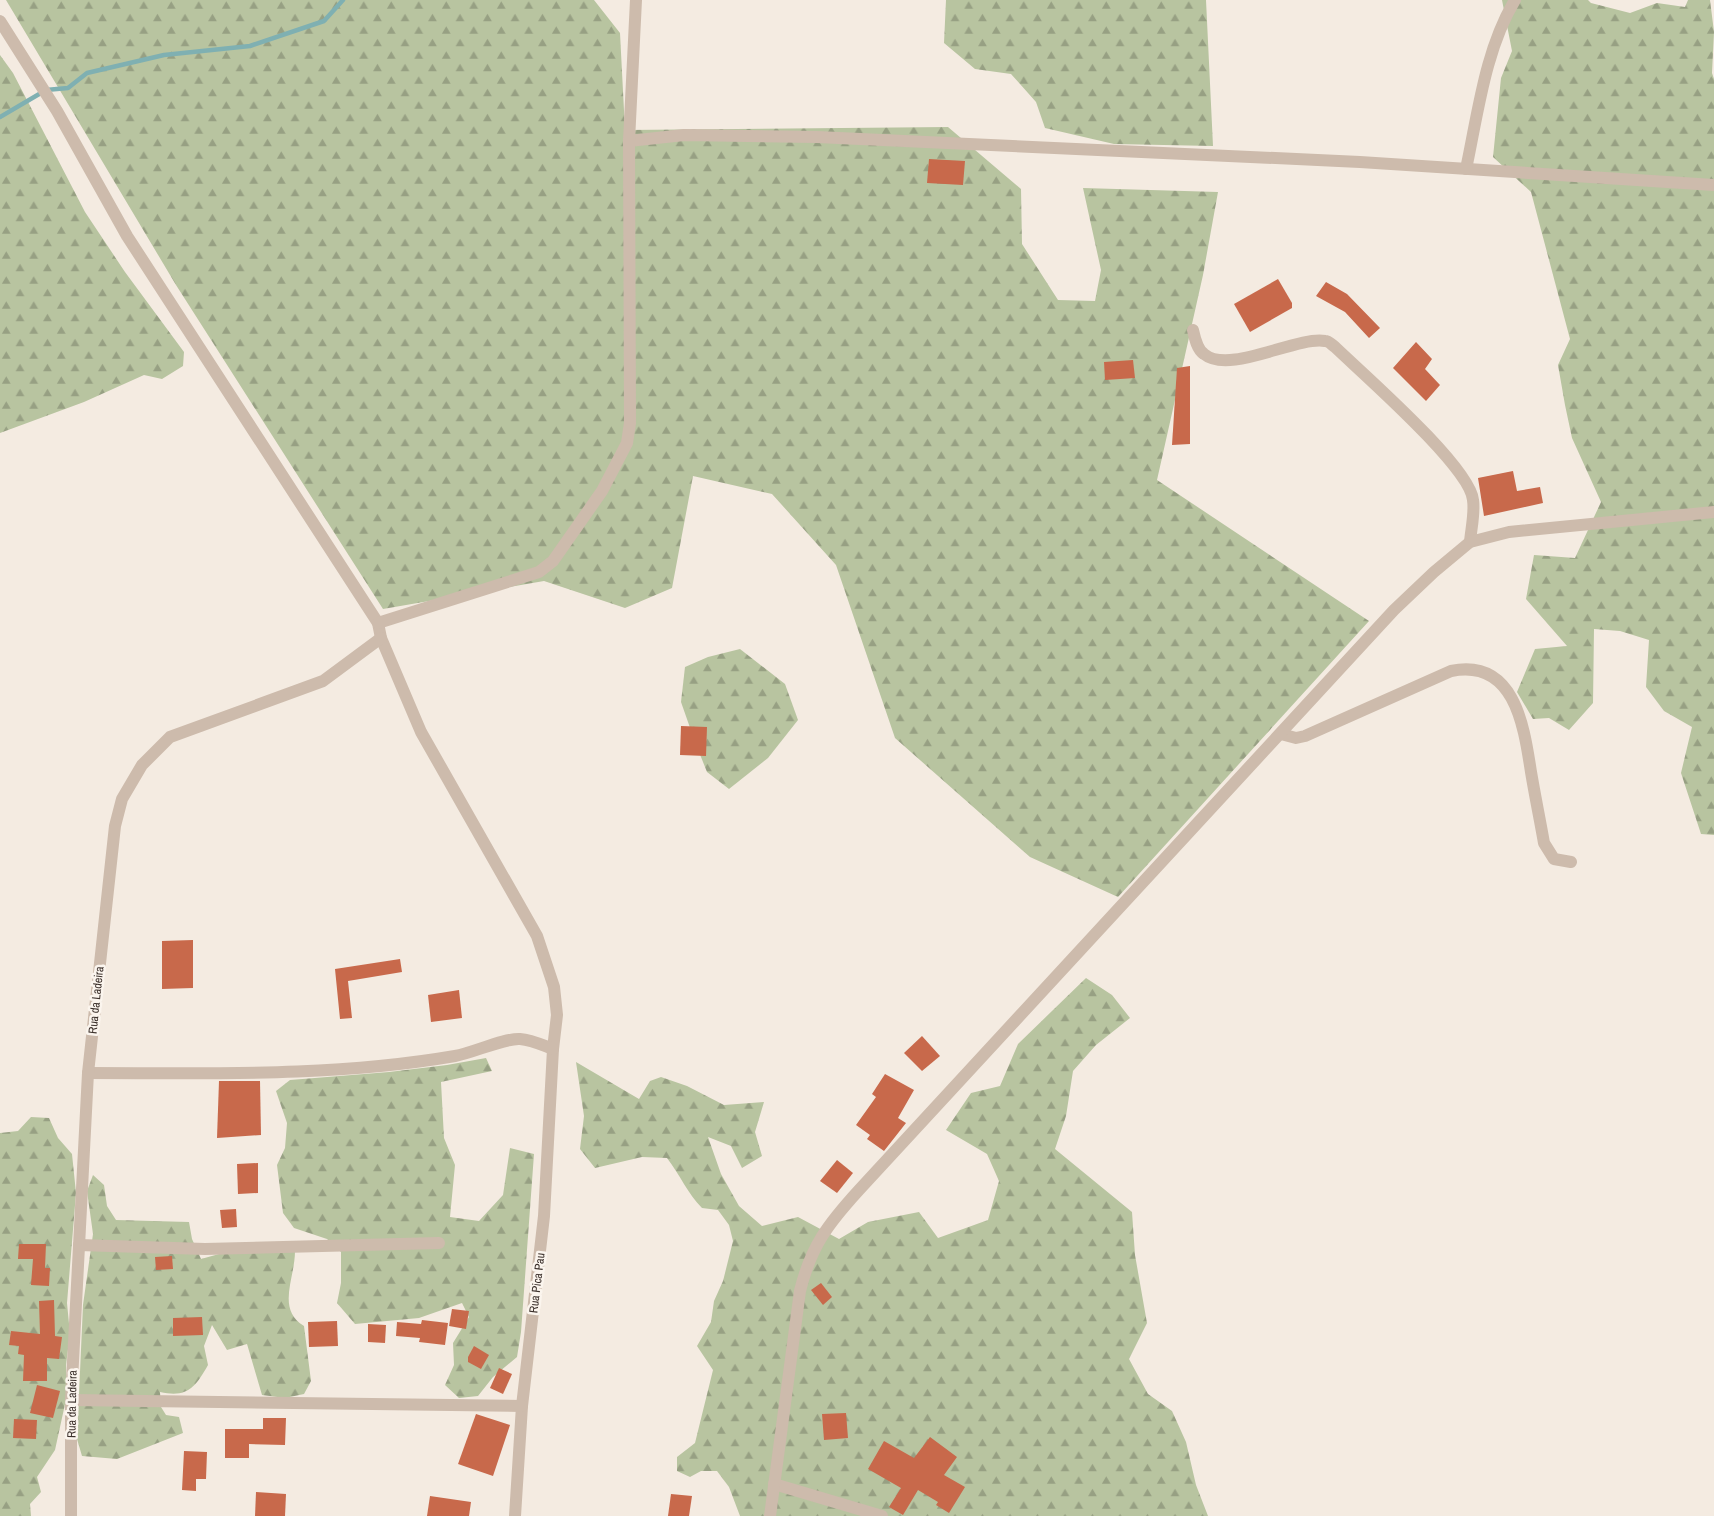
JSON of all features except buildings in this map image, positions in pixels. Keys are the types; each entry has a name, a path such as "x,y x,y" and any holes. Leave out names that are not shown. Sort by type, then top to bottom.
{"street":[{"path":"0,21 57,111 127,236 378,623 539,572 552,560 602,491 627,444 630,423 629,141 636,0"},
{"path":"1466,169 1495,44 1504,18 1514,0"},
{"path":"629,141 684,135 817,137 1466,169 1714,186"},
{"path":"1193,330 1197,344 1204,354 1213,359 1242,358 1314,341 1327,341 1335,347 1445,454 1463,477 1474,499 1470,542"},
{"path":"770,1516 800,1291 807,1263 821,1236 854,1195 1394,610 1434,572 1470,542 1509,532 1714,512"},
{"name":"Rua Pica Pau","path":"378,623 381,638 421,732 537,936 554,987 557,1015 553,1049 544,1216 522,1406 515,1516"},
{"name":"Rua da Ladeira","path":"71,1516 71,1400 88,1073 115,826 122,799 142,765 170,737 323,682 381,638"},
{"path":"1280,734 1296,738 1305,736 1452,671 1464,668 1488,675 1509,693 1523,723 1544,843 1554,859 1570,862"},
{"path":"88,1073 287,1074 352,1070 456,1056 509,1040 520,1039 553,1049"},
{"path":"79,1245 205,1249 439,1243"},
{"path":"71,1400 522,1406"},
{"path":"774,1484 882,1516"}],"green space":[{"path":"6,0 594,0 620,33 625,130 948,127 1021,189 1022,244 1058,300 1095,301 1101,270 1083,188 1218,192 1203,275 1157,480 1369,621 1118,897 1030,857 895,738 836,565 772,494 693,476 672,588 625,608 544,581 383,609 176,285"},
{"path":"946,0 1206,0 1213,146 1114,144 1045,128 1036,102 1011,74 975,69 944,43"},
{"path":"1502,0 1588,0 1591,3 1630,13 1657,3 1685,7 1688,0 1710,0 1714,32 1712,73 1714,79 1714,835 1701,834 1681,773 1692,727 1664,711 1646,687 1649,640 1620,631 1594,629 1593,703 1569,730 1549,718 1533,719 1517,692 1535,649 1567,646 1526,599 1534,555 1575,558 1601,502 1572,438 1558,365 1570,339 1531,192 1493,157 1501,78 1512,51"},
{"path":"0,55 13,73 85,212 125,272 184,352 183,366 162,379 144,375 84,402 0,433"},
{"path":"740,649 785,684 798,720 768,758 729,789 707,772 681,702 685,667 708,657"},
{"path":"1086,978 1112,995 1130,1018 1096,1045 1073,1071 1066,1116 1055,1149 1132,1212 1135,1255 1147,1323 1129,1359 1148,1394 1172,1411 1186,1442 1196,1485 1208,1516 740,1516 729,1487 717,1471 701,1471 690,1477 677,1471 677,1457 695,1443 713,1370 697,1346 711,1322 714,1301 723,1281 733,1241 729,1225 718,1210 702,1208 692,1197 667,1158 642,1157 595,1168 580,1149 584,1116 576,1062 639,1099 650,1081 661,1077 687,1086 724,1105 764,1102 755,1132 762,1156 742,1168 731,1146 708,1137 721,1174 739,1206 762,1226 798,1217 839,1239 868,1222 919,1212 938,1238 988,1220 999,1181 987,1154 946,1130 971,1093 1000,1086 1018,1044"},
{"path":"486,1058 492,1071 441,1082 444,1138 455,1165 450,1217 479,1221 503,1195 510,1148 534,1154 521,1332 517,1357 493,1377 478,1396 459,1398 445,1385 454,1365 453,1343 469,1317 462,1303 419,1318 355,1324 337,1303 341,1283 341,1252 327,1239 294,1228 283,1213 277,1165 285,1148 287,1123 276,1091 290,1080 389,1072"},
{"path":"31,1117 49,1118 58,1138 72,1154 76,1193 67,1303 70,1334 66,1365 67,1395 55,1450 37,1477 41,1492 30,1504 31,1516 0,1516 0,1133 18,1131"},
{"path":"93,1175 104,1185 107,1206 116,1220 189,1222 192,1239 201,1259 230,1251 295,1251 289,1302 291,1311 296,1319 304,1326 311,1381 304,1394 285,1398 262,1395 247,1344 227,1350 212,1325 204,1346 208,1365 199,1380 184,1392 169,1394 160,1392 161,1407 166,1415 179,1417 183,1433 117,1459 82,1456 77,1439 83,1305 93,1234 87,1191"}],"waterway":[{"path":"0,117 46,90 68,88 87,73 164,55 250,46 324,21 343,0"}]}
